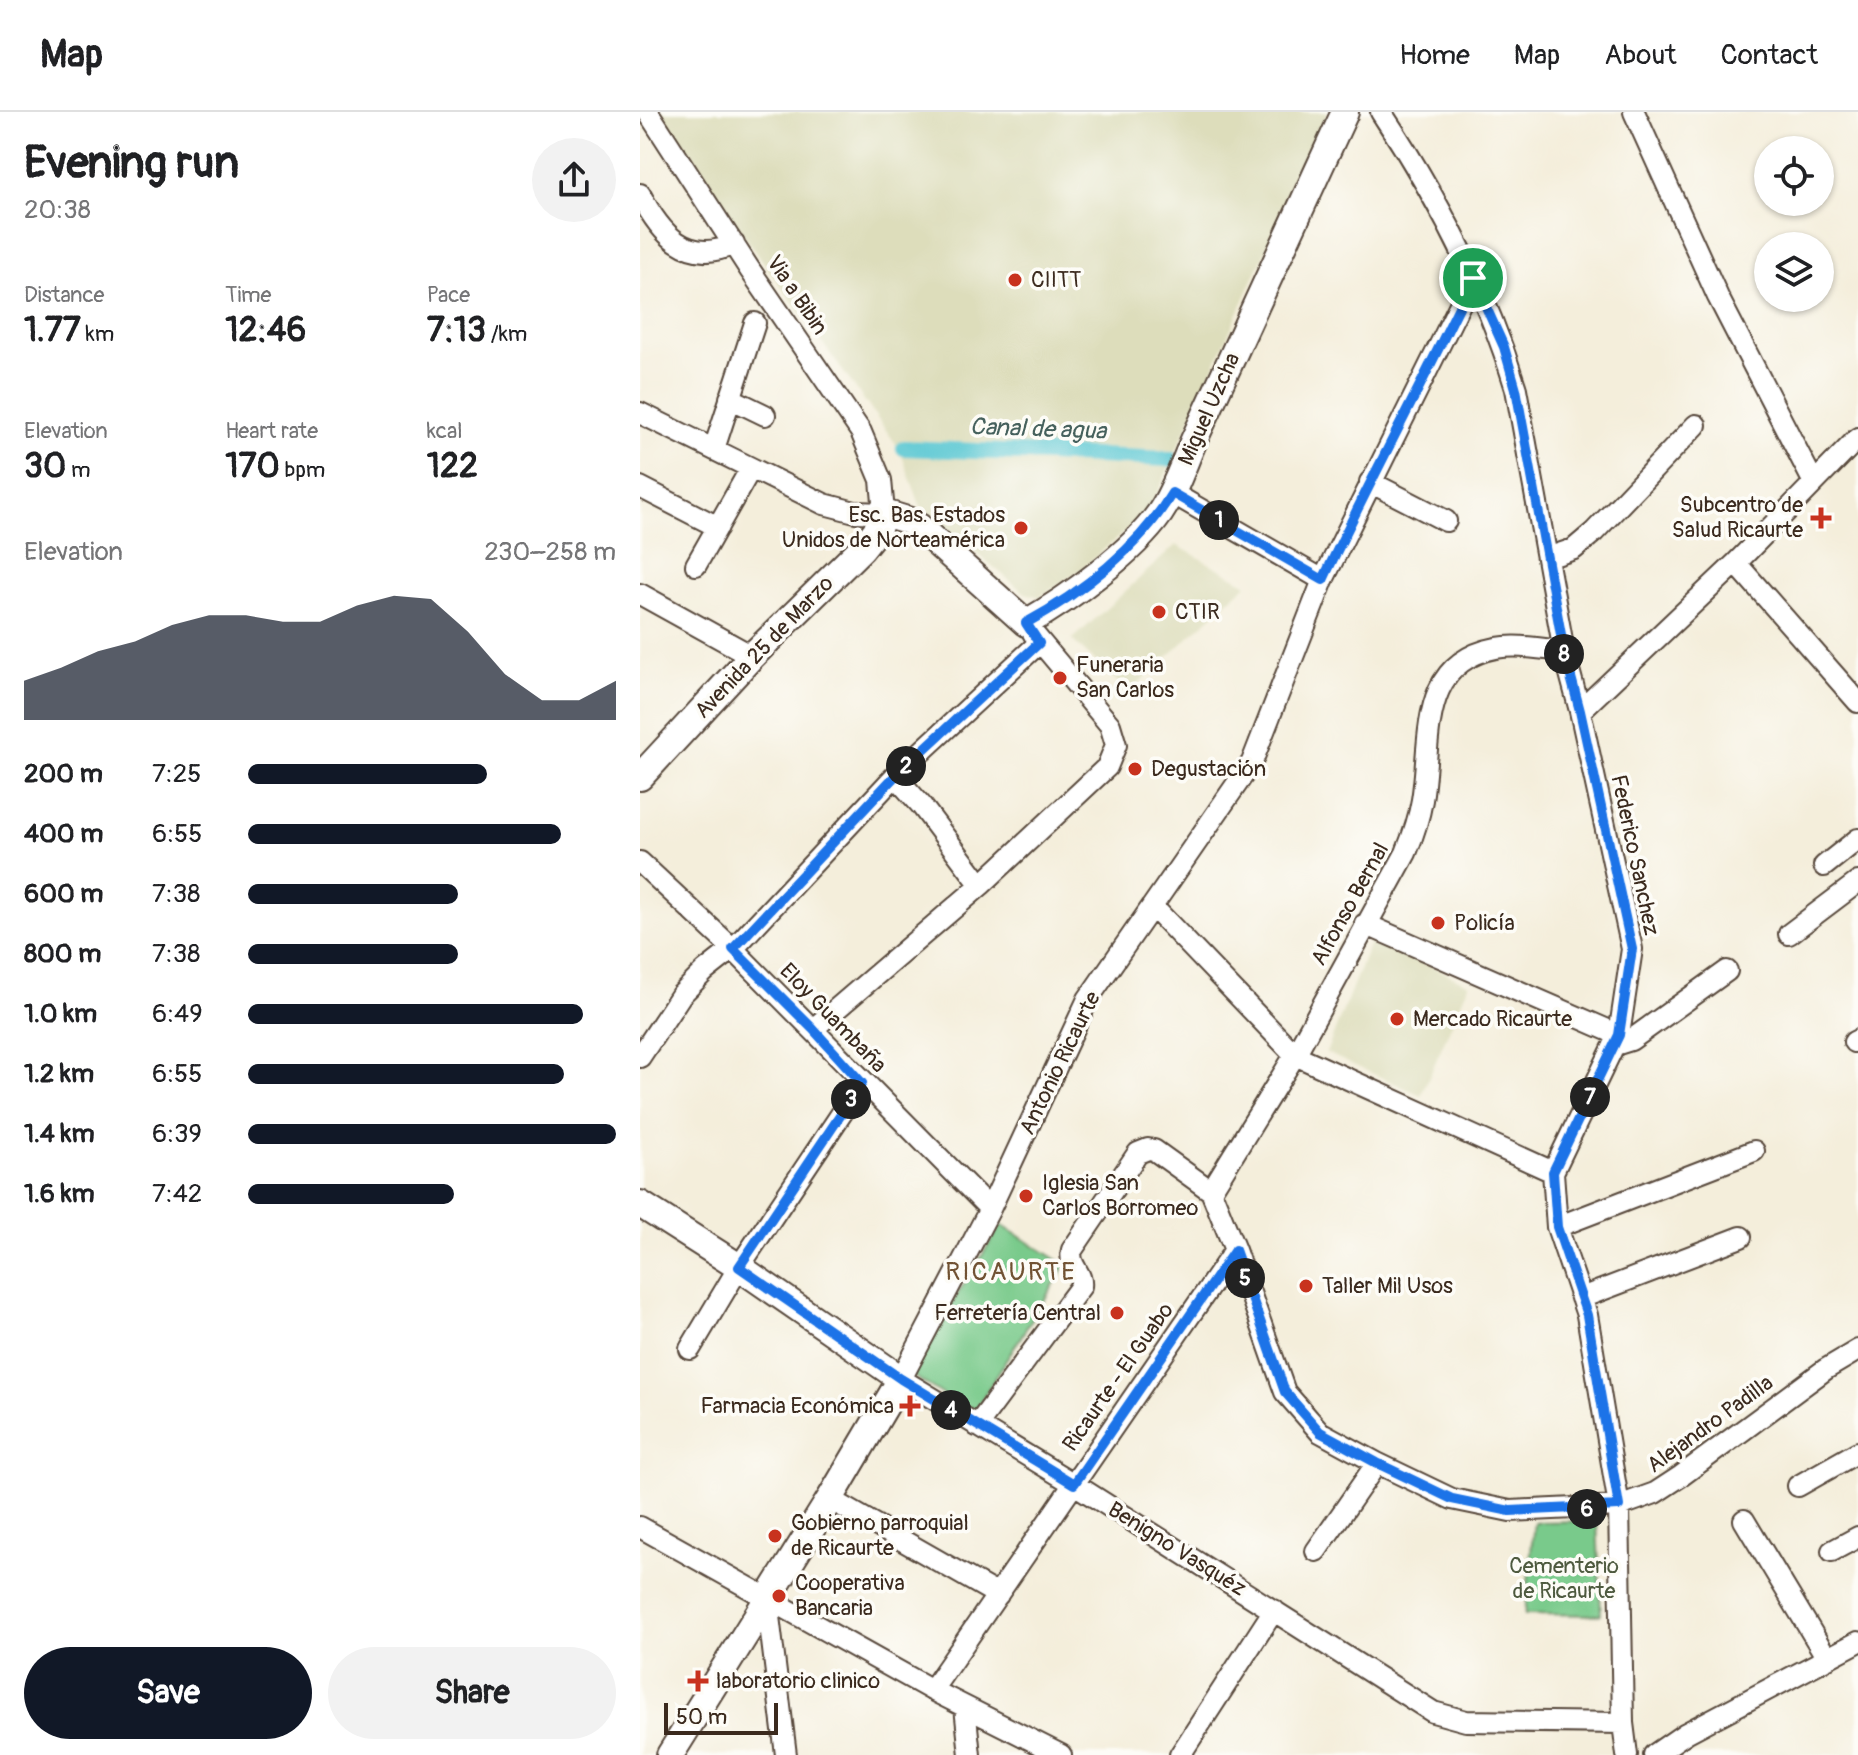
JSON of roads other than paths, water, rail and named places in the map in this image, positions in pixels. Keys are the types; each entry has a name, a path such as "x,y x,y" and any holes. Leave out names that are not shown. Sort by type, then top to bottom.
{"main road":[{"name":"Miguel Uzcha","path":"1033,633 1066,598 1104,568 1159,515 1172,493 1345,112"},
{"path":"884,513 919,527 1033,633"},
{"name":"Avenida 25 de Marzo","path":"640,777 752,656 862,548 878,528 884,513"},
{"name":"Benigno Vasquéz","path":"640,1204 739,1267 901,1379"},
{"name":"Antonio Ricaurte","path":"670,1755 901,1379"}],"street":[{"name":"Via a Bibin","path":"648,112 861,432 881,480 884,513"},
{"name":"Federico Sanchez","path":"1381,112 1436,200 1504,347 1516,389 1564,651 1632,949 1617,1040 1553,1172"},
{"path":"1634,112 1718,297 1814,483"},
{"path":"640,194 662,229 683,246 702,253 734,244"},
{"name":"Antonio Ricaurte","path":"901,1379 990,1209 1088,999 1252,762 1323,580 1473,278"},
{"path":"714,449 755,323"},
{"path":"730,398 765,415"},
{"path":"640,413 824,504 855,512 884,513"},
{"path":"1547,558 1574,549 1584,541 1696,425"},
{"path":"1580,711 1736,563 1858,438"},
{"path":"696,565 751,468"},
{"path":"1370,482 1446,521"},
{"path":"640,487 718,527"},
{"path":"1172,493 1323,580"},
{"path":"1736,563 1858,702"},
{"path":"640,595 752,656"},
{"path":"640,1057 681,995 733,949 1033,633 1110,725 1116,745 1107,767 981,885 813,1029"},
{"name":"Alfonso Bernal","path":"1211,1191 1295,1055 1406,853 1422,800 1432,706 1441,683 1454,667 1474,654 1511,647 1564,651"},
{"path":"895,776 921,805 981,885"},
{"path":"1824,866 1858,839"},
{"name":"Eloy Guambaña","path":"640,862 733,949 862,1083 990,1209"},
{"path":"1789,934 1858,882"},
{"path":"1153,907 1295,1055 1553,1172 1557,1227 1587,1315 1619,1506 1623,1723 1627,1755"},
{"path":"1365,924 1617,1040 1631,1040 1727,971"},
{"path":"690,1349 739,1267 862,1083"},
{"path":"977,1426 1081,1286 1081,1278 1071,1263 1072,1250 1138,1153 1154,1150 1211,1191 1235,1250"},
{"path":"1557,1227 1754,1151"},
{"path":"1581,1298 1741,1237"},
{"name":"Alejandro Padilla","path":"1235,1250 1285,1392 1320,1432 1452,1499 1510,1511 1619,1506 1655,1493 1855,1357"},
{"name":"Ricaurte - El Guabo","path":"932,1690 1235,1250"},
{"name":"Benigno Vasquéz","path":"901,1379 1074,1484 1433,1712 1449,1718 1491,1722 1623,1723"},
{"path":"1798,1486 1858,1452"},
{"path":"1316,1551 1377,1463"},
{"path":"830,1499 998,1595"},
{"path":"1744,1520 1827,1658"},
{"path":"640,1527 932,1690 1061,1755"},
{"path":"1832,1551 1858,1537"},
{"path":"767,1600 786,1755"},
{"path":"1180,1755 1274,1610"},
{"path":"1654,1755 1686,1733 1858,1642"},
{"path":"965,1707 970,1755"}],"waterway":[{"name":"Canal de agua","path":"904,448 1170,459"}],"place":[{"name":"CIITT","path":"1015,280"},
{"name":"Subcentro de Salud Ricaurte","path":"1821,518"},
{"name":"Esc. Bas. Estados Unidos de Norteamérica","path":"1021,528"},
{"name":"CTIR","path":"1159,612"},
{"name":"Funeraria San Carlos","path":"1060,678"},
{"name":"Degustación","path":"1135,769"},
{"name":"Policía","path":"1438,923"},
{"name":"Mercado Ricaurte","path":"1397,1019"},
{"name":"Iglesia San Carlos Borromeo","path":"1026,1196"},
{"name":"Taller Mil Usos","path":"1306,1286"},
{"name":"Ferretería Central","path":"1117,1313"},
{"name":"Farmacia Económica","path":"910,1406"},
{"name":"Gobierno parroquial de Ricaurte","path":"775,1536"},
{"name":"Cooperativa Bancaria","path":"779,1596"},
{"name":"laboratorio clinico","path":"698,1681"}],"district":[{"name":"RICAURTE","path":"1011,1272"}],"park label":[{"name":"Cementerio de Ricaurte","path":"1564,1578"}]}
